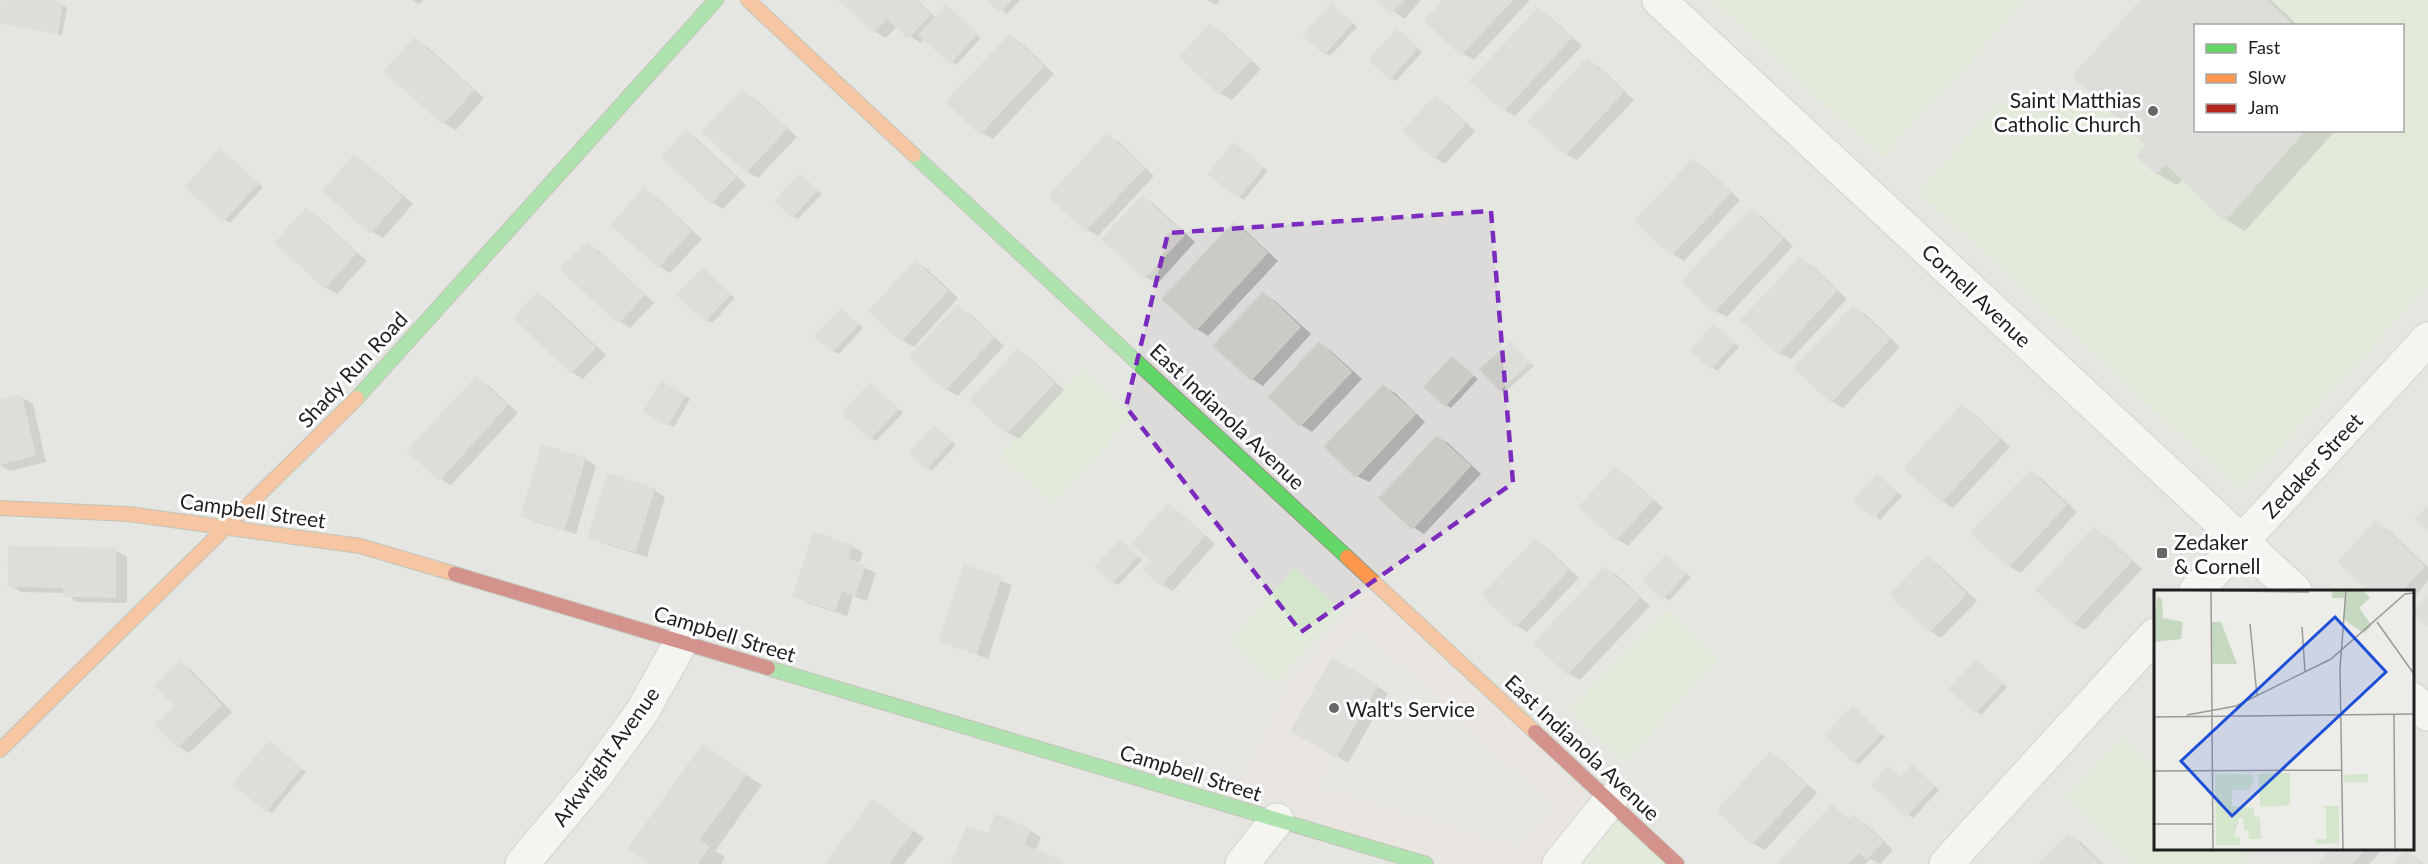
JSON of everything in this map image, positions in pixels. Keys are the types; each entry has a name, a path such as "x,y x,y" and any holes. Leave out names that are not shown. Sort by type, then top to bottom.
{"street":[{"name":"Shady Run Road","path":"0,750 363,392 716,0"},
{"name":"East Indianola Avenue","path":"748,0 1677,864"},
{"name":"Cornell Avenue","path":"1659,0 2294,590"},
{"name":"Zedaker Street","path":"2197,590 2428,339"},
{"name":"Campbell Street","path":"0,508 129,514 360,546 1426,864"},
{"path":"1946,864 2154,636"},
{"name":"Arkwright Avenue","path":"522,864 594,778 642,712 681,642"},
{"path":"2413,700 2428,714"},
{"path":"1559,864 1610,801"},
{"path":"1242,864 1277,820"}],"highlighted area":[{"path":"1491,211 1513,483 1301,632 1126,407 1168,233"}],"shaded area":[{"path":"0,0 2428,0 2428,864 0,864"},
{"path":"1376,582 1610,801 1559,864 1426,864 1229,805 1291,681"},
{"path":"1359,627 1554,808 1519,846 1320,786 1377,685 1332,658"}],"green space":[{"path":"1712,0 2027,0 1882,158"},
{"path":"2266,0 2428,0 2428,287 2241,491 1917,191 1996,105 2077,106 2090,92 2146,145 2137,156 2155,174 2166,163 2224,220 2304,132 2404,132 2404,24 2292,24"},
{"path":"1082,368 1133,416 1053,505 1000,456"},
{"path":"1295,567 1342,611 1276,684 1229,640"},
{"path":"1666,610 1719,660 1623,763 1569,712"},
{"path":"2121,736 2154,767 2154,849 2241,849 2250,856 2242,864 2135,864 2064,797"},
{"path":"1610,801 1677,864 1559,864"}],"building":[{"path":"0,0 47,0 62,3 57,33 0,22"},
{"path":"839,0 914,0 930,14 908,38 887,18 874,32"},
{"path":"988,0 1011,0 1000,12"},
{"path":"1377,0 1404,0 1391,13"},
{"path":"1444,0 1512,0 1461,55 1425,21"},
{"name":"Saint Matthias Catholic Church","path":"2141,0 2266,0 2291,24 2194,24 2194,132 2303,132 2224,221 2166,163 2156,174 2137,156 2146,145 2073,76"},
{"path":"1331,4 1352,23 1324,54 1303,35"},
{"path":"946,5 977,34 950,63 919,35"},
{"path":"1538,8 1571,38 1503,111 1470,81"},
{"path":"1210,24 1250,61 1219,94 1180,57"},
{"path":"1397,29 1417,48 1390,79 1369,60"},
{"path":"1009,35 1043,66 980,134 946,102"},
{"path":"414,38 473,90 443,124 384,72"},
{"path":"1587,58 1623,92 1565,155 1528,121"},
{"path":"742,89 786,129 746,172 702,132"},
{"path":"1435,96 1465,124 1433,158 1403,131"},
{"path":"686,131 735,177 711,203 662,157"},
{"path":"1107,134 1144,168 1085,231 1049,196"},
{"path":"1234,143 1263,167 1238,198 1208,174"},
{"path":"220,149 258,183 223,221 185,187"},
{"path":"354,155 402,197 370,233 323,191"},
{"path":"1693,159 1730,193 1671,255 1635,221"},
{"path":"800,174 817,190 792,217 775,201"},
{"path":"644,188 691,231 658,267 611,225"},
{"path":"1142,196 1184,235 1144,278 1102,239"},
{"path":"306,208 356,253 325,288 275,243"},
{"path":"1750,209 1782,239 1714,312 1682,281"},
{"path":"1234,222 1267,253 1196,330 1162,299"},
{"path":"587,242 644,295 618,323 560,269"},
{"path":"1800,257 1836,291 1778,354 1741,320"},
{"path":"915,261 947,291 901,341 869,311"},
{"path":"703,268 730,294 705,321 677,295"},
{"path":"1263,292 1300,327 1251,380 1213,346"},
{"path":"537,293 595,348 571,373 514,318"},
{"path":"958,305 993,338 945,390 909,357"},
{"path":"1853,306 1889,339 1831,402 1794,368"},
{"path":"841,309 858,324 832,352 815,336"},
{"path":"1714,324 1734,343 1710,369 1691,350"},
{"path":"1319,342 1351,372 1300,426 1268,397"},
{"path":"1511,342 1529,363 1499,390 1480,369"},
{"path":"1018,349 1054,383 1006,433 970,400"},
{"path":"1452,357 1473,375 1445,406 1424,387"},
{"path":"476,377 507,405 439,480 407,451"},
{"path":"661,381 685,395 668,425 644,412"},
{"path":"870,383 898,409 870,439 842,413"},
{"path":"1383,385 1415,414 1356,477 1324,447"},
{"path":"21,395 35,455 0,464 0,400"},
{"path":"1962,405 1999,439 1941,502 1904,468"},
{"path":"934,426 951,441 926,469 909,453"},
{"path":"1437,436 1470,466 1412,529 1379,498"},
{"path":"542,445 585,458 564,529 521,516"},
{"path":"1615,467 1652,500 1616,540 1579,507"},
{"path":"2030,471 2066,505 2008,567 1971,533"},
{"path":"608,474 654,489 635,551 588,537"},
{"path":"1877,474 1897,492 1873,518 1853,500"},
{"path":"1168,504 1204,536 1161,585 1143,570 1151,561 1132,544"},
{"path":"2428,506 2428,531 2415,519"},
{"path":"2376,521 2424,566 2402,590 2368,590 2338,562"},
{"path":"2094,527 2131,561 2073,624 2036,590"},
{"path":"814,532 852,545 847,559 865,565 855,595 841,590 835,610 793,597"},
{"path":"1535,539 1568,570 1515,627 1482,595"},
{"path":"1120,540 1137,556 1112,583 1095,567"},
{"path":"9,547 115,548 115,597 64,596 64,587 8,586"},
{"path":"1666,555 1686,573 1662,599 1643,581"},
{"path":"1927,556 1966,594 1929,632 1890,595"},
{"path":"964,565 1001,577 976,654 939,641"},
{"path":"1605,567 1639,598 1567,674 1534,643"},
{"path":"2428,595 2428,626 2413,612"},
{"name":"Walt's Service","path":"1332,658 1378,685 1336,757 1291,731"},
{"path":"1976,660 2002,684 1975,713 1949,689"},
{"path":"179,661 221,705 177,747 156,725 175,706 155,685"},
{"path":"1853,706 1881,734 1853,762 1825,735"},
{"path":"269,741 301,768 266,811 233,784"},
{"path":"703,744 746,774 699,840 709,847 697,864 650,864 628,849"},
{"path":"1770,752 1806,785 1752,844 1717,811"},
{"path":"1912,765 1934,786 1906,816 1872,785 1888,766 1901,778"},
{"path":"873,800 913,830 888,864 825,864"},
{"path":"1832,805 1849,821 1854,815 1882,842 1866,859 1859,852 1847,864 1777,864"},
{"path":"996,814 1030,829 1023,845 1062,861 1061,864 951,864 967,826 988,834"},
{"path":"2069,834 2100,864 2039,864"},
{"path":"2327,849 2365,849 2351,864 2318,864 2330,851"},
{"path":"2406,850 2421,864 2394,864"}],"traffic: fast":[{"path":"357,398 716,0"},
{"path":"914,155 1347,557"},
{"path":"768,668 1426,864"}],"traffic: slow":[{"path":"748,0 914,155"},
{"path":"0,750 357,398"},
{"path":"0,508 129,514 360,546 455,574"},
{"path":"1347,557 1535,732"}],"traffic: jam":[{"path":"455,574 768,668"},
{"path":"1535,732 1677,864"}],"place":[{"name":"Saint Matthias Catholic Church","path":"2153,111"},
{"name":"Zedaker & Cornell","path":"2162,553"},
{"name":"Walt's Service","path":"1334,708"}]}
